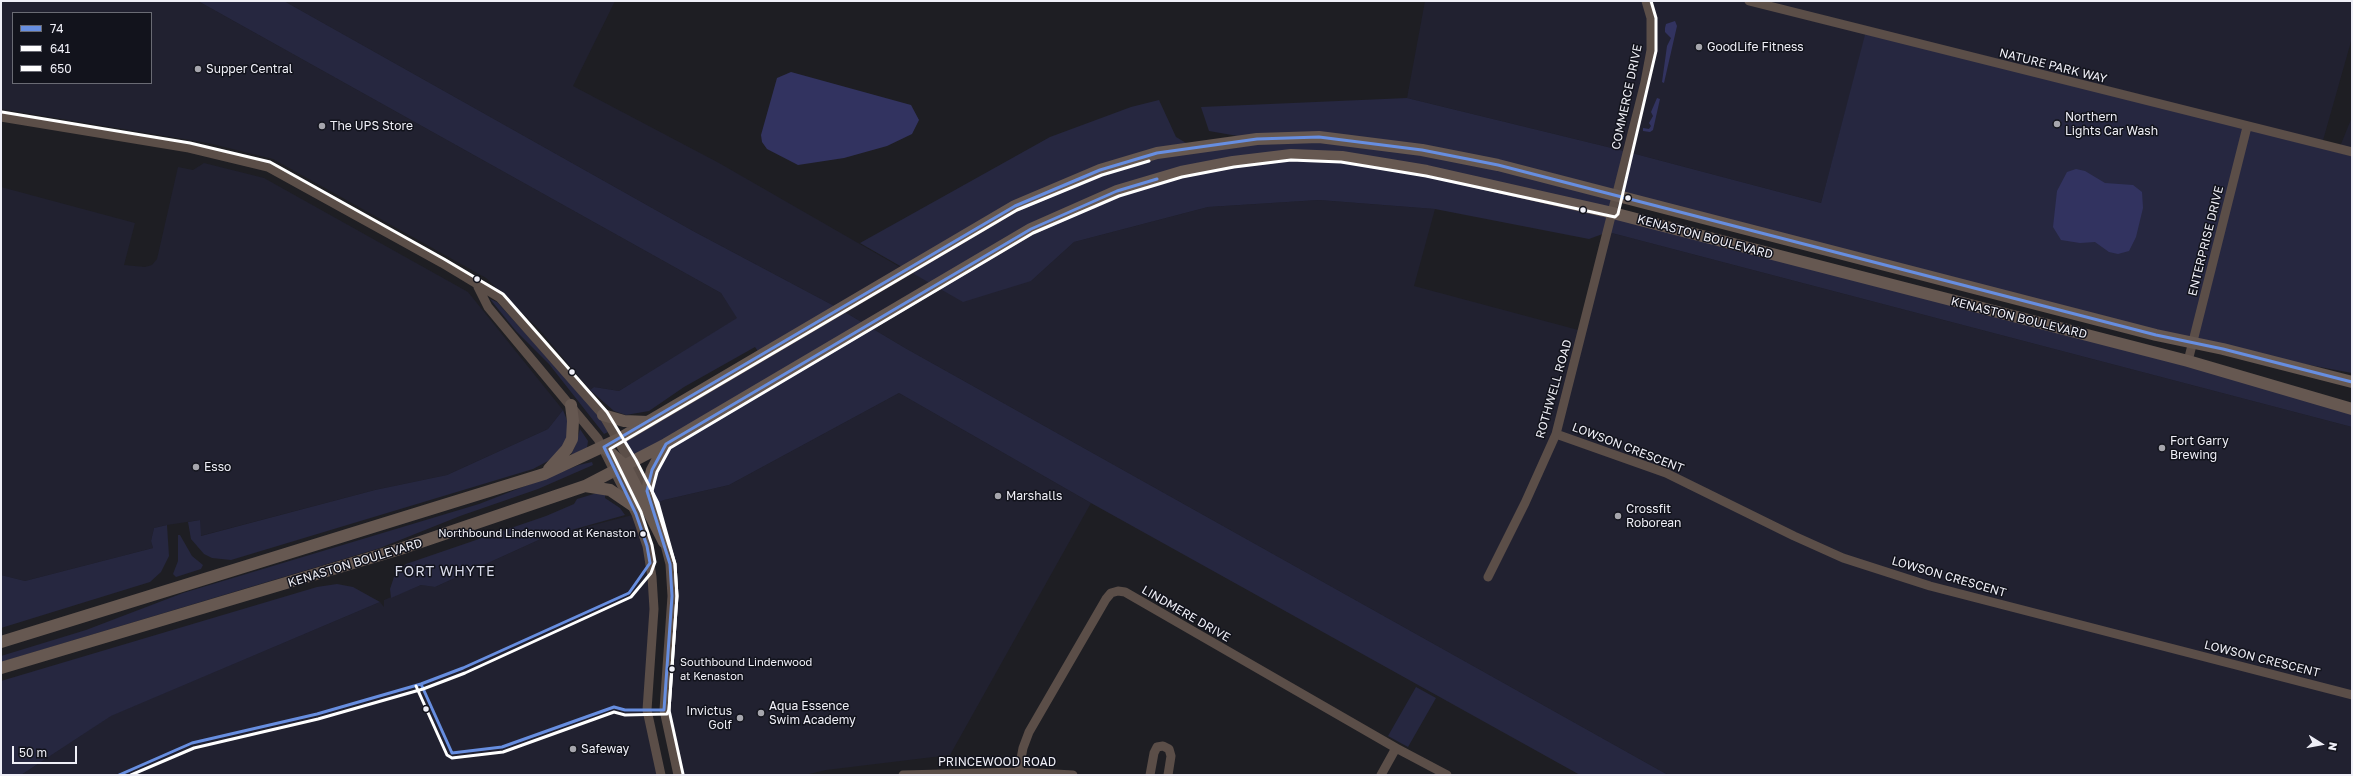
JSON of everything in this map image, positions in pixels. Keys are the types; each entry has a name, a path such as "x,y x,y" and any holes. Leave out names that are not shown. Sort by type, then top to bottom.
{"main road":[{"name":"KENASTON BOULEVARD","path":"1,642 146,595 544,474 619,439 1015,206 1100,170 1157,153 1258,139 1319,137 1438,153 1498,165 1617,197 2192,343 2352,382"},
{"name":"KENASTON BOULEVARD","path":"1,668 400,549 585,486 625,467 666,444 1031,229 1117,191 1181,172 1232,162 1291,155 1342,157 1427,171 1613,214 2188,361 2352,409"},
{"path":"544,474 568,449 572,439 573,421 571,405"},
{"path":"603,415 624,421 648,422"},
{"path":"648,491 652,470 666,444"},
{"path":"604,447 625,467 664,542"},
{"path":"585,486 610,490 632,505"}],"street":[{"name":"COMMERCE DRIVE","path":"1617,197 1651,50 1651,18 1646,1"},
{"name":"NATURE PARK WAY","path":"1749,1 2352,152"},
{"path":"1,117 189,148 268,167 442,263 500,298 603,415 619,439 632,505 647,546 652,577 654,610 647,710 661,775"},
{"name":"ENTERPRISE DRIVE","path":"2188,361 2247,126"},
{"name":"ROTHWELL ROAD","path":"1488,577 1525,503 1556,434 1617,197"},
{"path":"478,286 488,307 571,405 604,447"},
{"name":"LOWSON CRESCENT","path":"1556,434 1666,473 1794,536 1850,560 1930,586 2352,695"},
{"path":"625,467 648,491 670,564 672,596 664,710 678,775"},
{"name":"LINDMERE DRIVE","path":"1018,773 1022,748 1032,727 1106,599 1110,593 1118,591 1125,592 1396,748"},
{"path":"1150,775 1154,753 1157,747 1164,746 1169,749 1171,756 1168,775"},
{"path":"1381,775 1396,748 1447,775"},
{"name":"PRINCEWOOD ROAD","path":"903,775 1018,773 1073,775"}],"shaded area":[{"path":"1,1 198,1 721,293 738,318 619,391 594,387 590,390 539,329 486,278 273,159 208,143 1,109"},
{"path":"198,1 284,1 693,231 838,308 905,348 1668,775 1580,775 1091,503 899,393 729,485 664,500 653,505 647,491 665,445 632,463 619,439 760,354 755,347 684,387 649,411 626,415 614,411 590,390 594,387 619,391 737,318 721,293"},
{"path":"284,1 615,1 573,86 719,163 905,270 1031,281 1074,242 1208,207 1319,200 1435,209 1414,286 1582,331 1608,232 2352,427 2352,775 1668,775 905,348 838,308 693,231"},
{"path":"1425,1 2352,1 2352,38 2322,144 1867,31 1821,203 1628,152 1407,98"},
{"path":"1675,21 1677,26 1664,83 1662,82 1667,46 1671,38 1665,32 1665,28 1666,24"},
{"path":"1866,31 2352,156 2352,373 2192,343 1617,197 1613,213 2352,409 2352,427 1608,232 1589,239 1435,209 1319,200 1208,207 1074,242 1031,281 963,302 860,243 1050,137 1131,107 1159,100 1176,137 1193,147 1255,139 1209,131 1201,107 1407,98 1628,152 1821,203"},
{"path":"791,72 911,105 919,120 912,134 887,146 844,158 798,165 767,149 762,142 761,135 777,78"},
{"path":"1657,98 1660,99 1653,130 1650,132 1643,131 1643,128 1649,129 1651,126 1649,123 1653,116 1651,112"},
{"path":"2352,117 2352,156 2339,149"},
{"path":"204,163 264,178 468,292 563,410 548,429 447,475 375,490 200,536 200,520 167,525 154,528 151,541 153,548 25,581 1,575 1,187 135,223 124,265 145,267 152,265 157,259 178,167 193,170"},
{"path":"2076,169 2085,171 2105,183 2133,185 2142,192 2143,208 2136,237 2129,251 2118,254 2109,252 2095,242 2080,243 2061,240 2053,227 2057,191 2067,172"},
{"path":"490,299 497,302 601,417 608,432 604,434 549,364 516,331"},
{"path":"899,393 1091,503 950,755 826,770 805,775 678,775 664,710 672,596 653,505 664,500 729,485"},
{"path":"563,410 568,423 569,440 550,460 533,469 231,560 212,558 204,554 191,539 188,522 200,520 201,536 375,490 447,475 548,429"},
{"path":"580,429 588,441 587,448 571,455 576,444"},
{"path":"592,462 593,465 538,489 460,516 380,548 1,662 1,656 86,630 183,593 479,504 579,465"},
{"path":"597,493 605,494 605,498 620,508 625,515 543,538 435,587 421,585 391,598 390,589 394,577 406,564 546,516 574,504 577,499"},
{"path":"636,514 652,577 647,710 661,775 21,775 110,716 380,602 384,607 384,600 421,585 435,587 543,538"},
{"path":"167,525 169,556 161,572 150,582 1,628 1,575 25,581 153,548 151,541 154,528"},
{"path":"178,535 180,535 192,556 203,565 201,569 176,577 173,574 178,561"},
{"path":"337,584 353,587 380,602 111,716 21,775 1,775 1,681 317,587"},
{"path":"1416,687 1436,698 1408,747 1388,736"}],"transit line":[{"name":"641","path":"416,686 447,755 452,758 503,752 614,712 625,715 667,714 669,710 677,596 675,564 652,491 657,472 670,448 1033,233 1119,196 1182,177 1234,167 1291,160 1341,162 1426,176 1615,217 1618,214 1656,51 1656,18 1651,1"},
{"name":"650","path":"2,112 190,143 270,162 444,259 503,294 607,412 636,460 658,503 675,564 677,596 669,710 683,774"},
{"name":"74","path":"119,775 192,743 317,714 421,684 463,668 629,593 650,563 647,546 636,514 604,447 1015,206 1100,170 1157,153 1257,139 1319,137 1422,150 1498,165 2156,335 2223,349 2352,382"},
{"name":"641","path":"131,775 194,748 318,719 423,689 465,673 631,597 651,573 655,562 652,545 641,512 610,449 1017,210 1102,175 1149,161"},
{"name":"74","path":"421,684 452,753 502,747 614,707 625,710 664,710 672,596 670,564 647,491 652,470 666,444 1031,229 1117,191 1157,179"}],"place":[{"name":"GoodLife Fitness","path":"1699,47"},
{"name":"Supper Central","path":"198,69"},
{"name":"Northern Lights Car Wash","path":"2057,124"},
{"name":"The UPS Store","path":"322,126"},
{"name":"Fort Garry Brewing","path":"2162,448"},
{"name":"Esso","path":"196,467"},
{"name":"Marshalls","path":"998,496"},
{"name":"Crossfit Roborean","path":"1618,516"},
{"name":"Northbound Lindenwood at Kenaston","path":"643,534"},
{"name":"Southbound Lindenwood at Kenaston","path":"672,669"},
{"name":"Aqua Essence Swim Academy","path":"761,713"},
{"name":"Invictus Golf","path":"740,718"},
{"name":"Safeway","path":"573,749"}],"district":[{"name":"FORT WHYTE","path":"445,572"}]}
